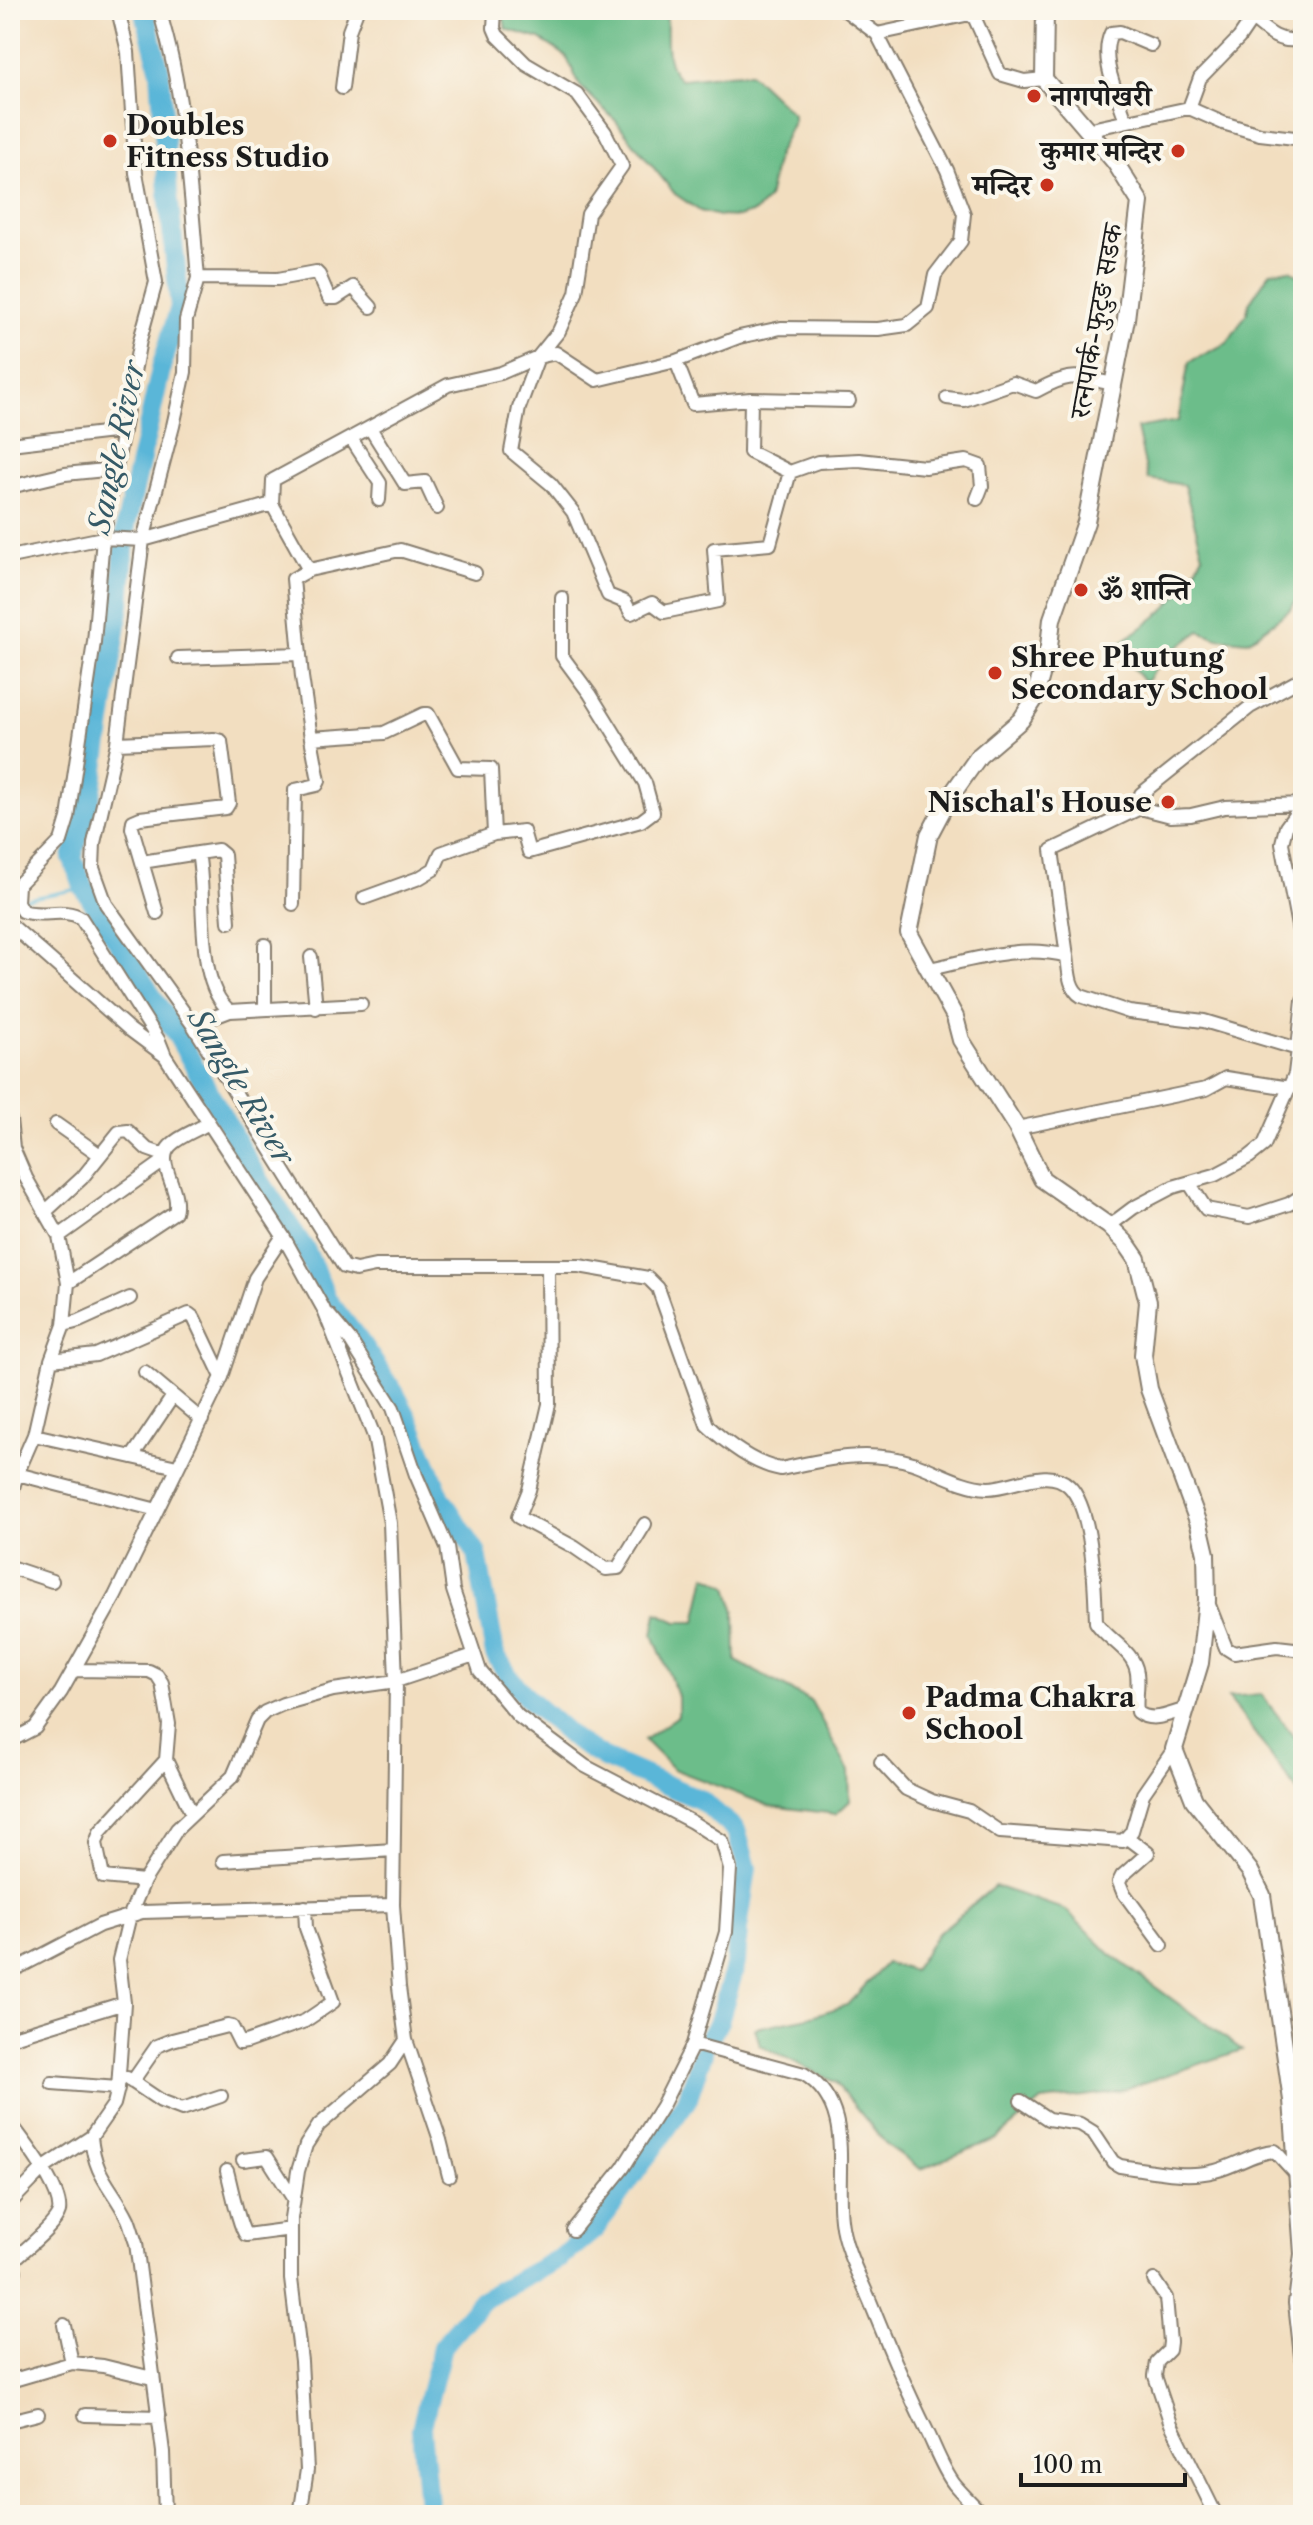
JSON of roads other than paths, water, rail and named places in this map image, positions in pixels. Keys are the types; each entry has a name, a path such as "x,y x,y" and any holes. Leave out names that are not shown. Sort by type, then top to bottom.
{"street":[{"path":"118,10 128,52 136,173 156,282 121,431 68,818 61,841 18,885 17,902 22,911 30,914 73,913 81,918 159,1041 165,1056 283,1236 323,1308 374,1436 390,1523 396,1681 393,1905 399,1987 406,2040 449,2176"},
{"path":"159,10 180,89 193,197 198,278 186,320 185,372 173,426 139,540 117,743 94,843 93,868 106,904 193,1025 344,1267 356,1270 375,1266 579,1266 648,1278 654,1282 707,1425 724,1441 769,1467 781,1469 835,1457 865,1455 910,1463 978,1487 991,1488 1041,1478 1059,1478 1074,1491 1090,1543 1096,1622 1133,1662 1137,1672 1137,1712 1155,1718 1187,1709"},
{"path":"342,88 349,31 357,10"},
{"path":"495,10 494,28 497,35 526,64 577,94 605,132 622,166 588,214 576,293 559,331 538,357 519,408 511,451 551,484 573,512 608,595 625,602 631,613 652,603 664,612 718,601 714,549 770,544 790,472"},
{"path":"309,570 272,504 274,478 352,440 448,385 501,373 556,353 597,380 676,361 739,337 781,328 878,329 907,325 928,308 935,275 961,241 964,214 947,170 877,34 845,10"},
{"path":"877,34 970,14 1000,74 1024,81 1044,79 1045,10"},
{"path":"1189,108 1200,78 1239,38 1255,14 1278,39 1285,41 1294,40 1303,26"},
{"path":"1126,121 1108,64 1109,37 1111,33 1120,32 1151,45"},
{"name":"रत्नपार्क-फुटुङ सडक","path":"1044,79 1115,162 1140,202 1126,319 1086,522 1052,619 1049,647 1034,700 1021,720 979,756 947,801 929,835 909,933 955,1017 961,1040 1017,1128 1042,1179 1109,1226 1137,1259 1148,1302 1143,1355 1149,1389 1199,1524 1206,1554 1207,1600 1200,1663 1174,1749"},
{"path":"1086,130 1189,108 1260,134 1303,136"},
{"path":"198,278 278,279 316,272 329,298 336,298 353,287 371,307"},
{"path":"676,361 693,404 751,399 849,401"},
{"path":"947,398 964,400 1013,383 1036,391 1059,378 1077,376 1113,384"},
{"path":"751,399 750,452 790,472 818,462 925,467 966,461 980,466 982,486 977,499"},
{"path":"370,428 405,484 425,482 437,508"},
{"path":"10,444 121,431"},
{"path":"352,440 380,483 379,500"},
{"path":"10,487 65,474 115,469"},
{"path":"10,557 106,539 139,540 272,504"},
{"path":"293,904 295,790 317,785 319,781 300,654 293,579 309,570 400,550 475,573"},
{"path":"364,898 419,878 434,869 441,853 494,834 523,831 529,852 641,821 653,812 645,783 590,694 562,656 562,598"},
{"path":"178,658 300,654"},
{"path":"1140,808 1138,802 1141,794 1250,707 1303,678"},
{"path":"311,738 384,733 428,714 458,768 491,769 494,834"},
{"path":"117,743 214,739 221,741 224,753 229,803 226,808 133,821 132,828 157,913"},
{"path":"1300,1050 1204,1021 1129,1012 1074,992 1052,850 1140,808 1171,816 1225,807 1301,808"},
{"path":"1301,808 1286,827 1282,843 1303,952"},
{"path":"142,862 218,850 224,855 229,922"},
{"path":"198,853 204,946 215,996 230,1011"},
{"path":"10,924 130,1030 165,1056"},
{"path":"265,945 265,1009"},
{"path":"930,969 1003,952 1046,950 1067,956"},
{"path":"311,957 316,1008"},
{"path":"1109,1226 1133,1208 1173,1187 1190,1184 1249,1157 1264,1145 1295,1074 1303,1000"},
{"path":"193,1025 230,1011 361,1004"},
{"path":"1017,1128 1206,1089 1226,1078 1290,1088"},
{"path":"10,1119 13,1148 59,1236 68,1283 64,1325 51,1360 34,1435 10,1498"},
{"path":"59,1236 164,1158 170,1145 209,1123"},
{"path":"56,1124 100,1155"},
{"path":"45,1212 82,1178 124,1130 164,1158 176,1191 178,1203 175,1212 68,1283"},
{"path":"1190,1184 1206,1209 1249,1217 1289,1204 1303,1195"},
{"path":"10,1741 35,1728 73,1670 115,1596 222,1377 255,1278 283,1236"},
{"path":"548,1266 549,1404 529,1490 518,1517 574,1547 606,1569 618,1568 645,1524"},
{"path":"64,1325 130,1298"},
{"path":"323,1308 350,1340 393,1408 416,1475 447,1547 453,1590 480,1671 518,1716 585,1766 722,1841 730,1869 726,1932 693,2044 662,2106 623,2168 573,2230"},
{"path":"51,1360 96,1355 189,1314 194,1318 222,1377"},
{"path":"145,1372 202,1420"},
{"path":"132,1457 173,1396"},
{"path":"34,1435 177,1467"},
{"path":"17,1474 157,1510"},
{"path":"10,1567 52,1581"},
{"path":"1207,1600 1226,1648 1234,1653 1277,1647 1303,1650"},
{"path":"10,2203 44,2168 91,2137 105,2119 118,2088 124,2003 119,1960 130,1915 144,1881 177,1829 233,1776 257,1720 265,1712 303,1698 396,1681 474,1655"},
{"path":"73,1670 149,1671 157,1675 162,1683 169,1724 166,1760 192,1814"},
{"path":"881,1762 906,1789 932,1801 969,1811 1000,1832 1123,1841 1128,1838 1143,1794 1174,1749"},
{"path":"1174,1749 1194,1800 1250,1871 1262,1895 1292,2100 1300,2182 1303,2254 1297,2303 1303,2356"},
{"path":"144,1881 103,1877 96,1843 100,1832 166,1760"},
{"path":"1128,1838 1148,1853 1119,1882 1162,1945"},
{"path":"223,1861 393,1850"},
{"path":"10,1971 100,1925 142,1912 393,1905"},
{"path":"132,2082 157,2046 172,2040 227,2026 232,2027 240,2043 246,2042 305,2021 333,2002 306,1928 305,1907"},
{"path":"10,2038 124,2003"},
{"path":"300,2515 307,2470 301,2361 291,2279 293,2198 298,2171 306,2145 319,2125 390,2064 406,2040"},
{"path":"693,2044 804,2074 829,2099 837,2115 840,2145 841,2223 852,2257 912,2403 939,2458 953,2482 983,2515"},
{"path":"119,2073 161,2101 182,2109 221,2096"},
{"path":"52,2083 118,2088"},
{"path":"1021,2101 1048,2119 1080,2124 1093,2132 1113,2162 1120,2166 1199,2174 1217,2171 1265,2151 1275,2151 1300,2182"},
{"path":"10,2127 14,2128 44,2168 59,2206 54,2221 15,2259 12,2264 15,2271 10,2277"},
{"path":"91,2137 99,2172 127,2217 136,2243 163,2452 165,2515"},
{"path":"243,2160 267,2157 293,2198"},
{"path":"227,2171 237,2202 241,2229 246,2235 291,2229"},
{"path":"1154,2280 1166,2298 1170,2342 1169,2350 1157,2362 1155,2376 1171,2424 1216,2515"},
{"path":"64,2325 72,2363"},
{"path":"10,2381 72,2363 103,2366 152,2378"},
{"path":"10,2421 38,2414"},
{"path":"85,2415 159,2417"}],"waterway":[{"name":"Sangle River","path":"144,10 160,71 180,307 162,365 126,525 120,604 91,795 72,858 84,888 178,1037 251,1167 306,1251 328,1301 394,1392 410,1422 441,1498 477,1554 495,1654 509,1677 527,1698 576,1741 604,1758 701,1800 736,1830 747,1868 736,1963 719,2021 707,2041"},
{"path":"21,900 84,888"},
{"name":"Sangle River","path":"429,2515 421,2429 442,2347 482,2300 560,2258 595,2229 687,2100 703,2053"}],"place":[{"name":"नागपोखरी","path":"1034,96"},
{"name":"Doubles Fitness Studio","path":"110,141"},
{"name":"कुमार मन्दिर","path":"1178,151"},
{"name":"मन्दिर","path":"1047,185"},
{"name":"ॐ शान्ति","path":"1081,590"},
{"name":"Shree Phutung Secondary School","path":"995,673"},
{"name":"Nischal's House","path":"1168,802"},
{"name":"Padma Chakra School","path":"909,1713"}]}
